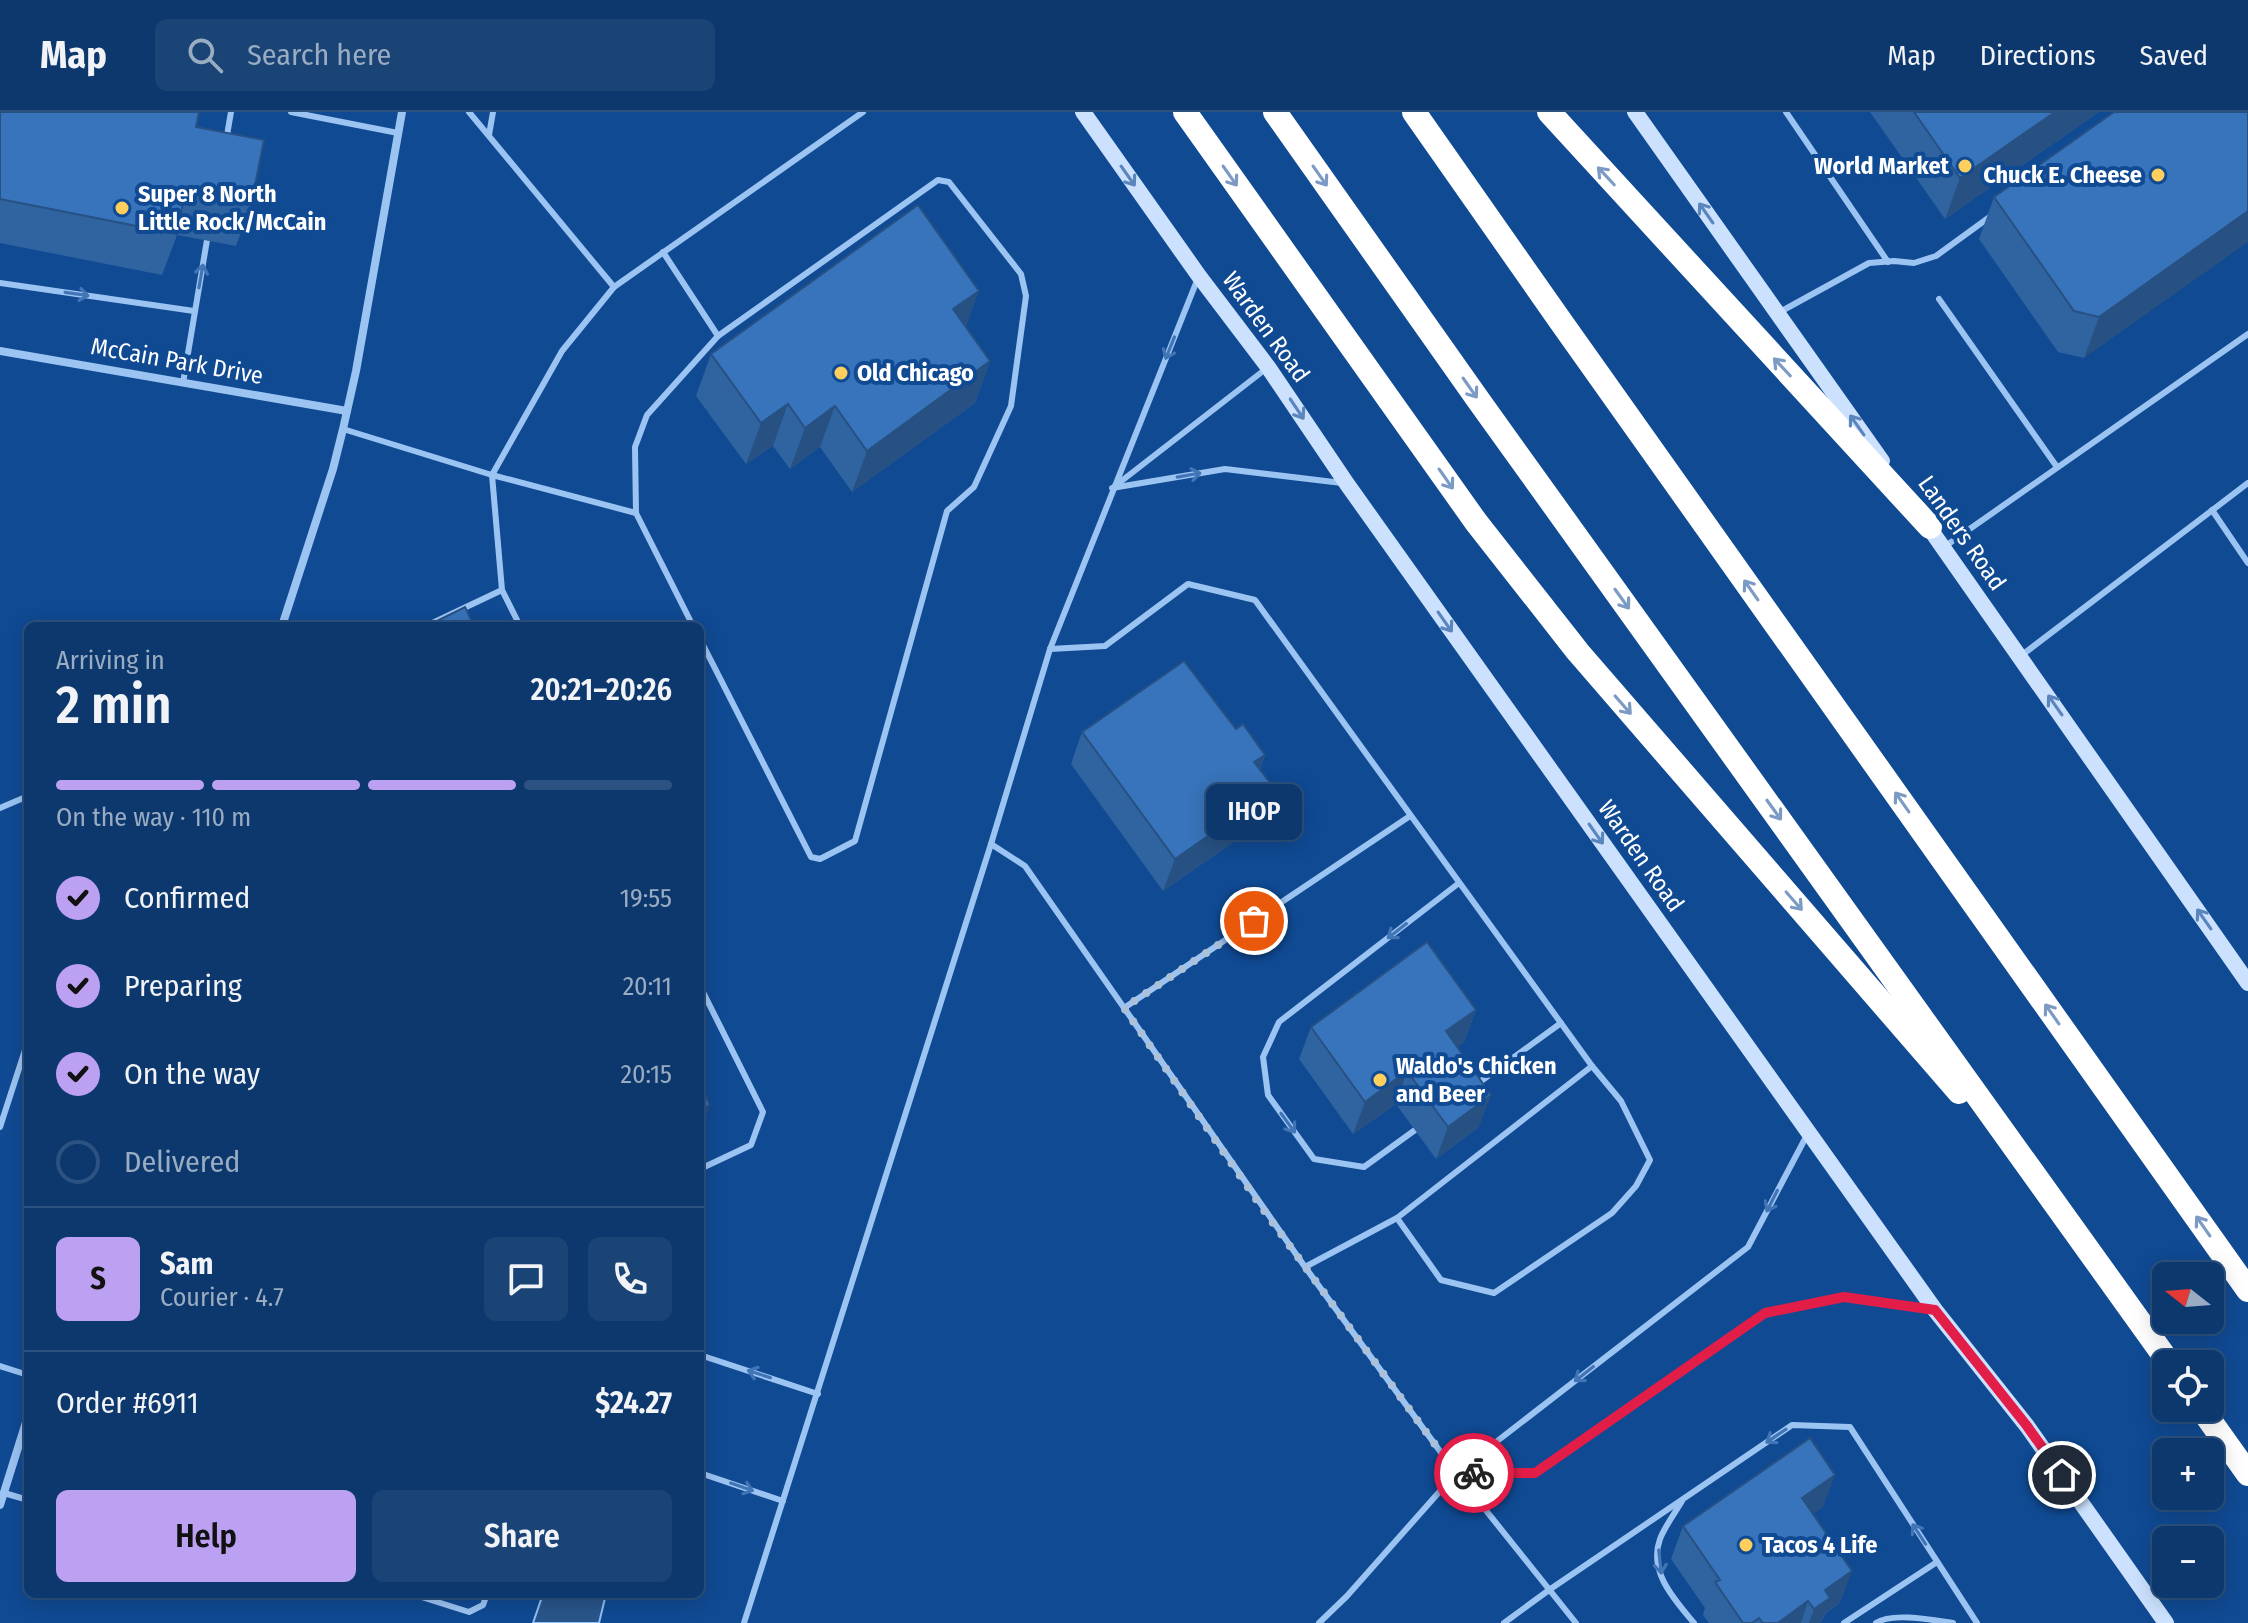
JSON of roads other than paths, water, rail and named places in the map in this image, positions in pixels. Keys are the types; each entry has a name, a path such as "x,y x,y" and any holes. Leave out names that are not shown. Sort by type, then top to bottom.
{"highway":[{"path":"1185,112 1476,522 1578,652 2058,1206"},
{"path":"1275,112 2160,1350"},
{"path":"1414,112 2248,1290"},
{"path":"1549,112 1937,537"},
{"path":"2211,1422 2248,1474"}],"main road":[{"name":"Warden Road","path":"1083,112 1199,276 1268,367 1347,484 1935,1310 2027,1426 2166,1623"},
{"name":"Landers Road","path":"1635,112 2248,983"}],"street":[{"path":"283,622 343,429 402,112"},
{"name":"McCain Park Drive","path":"0,351 347,411"},
{"path":"0,1505 24,1429"}],"lane":[{"path":"224,150 231,112"},
{"path":"291,112 398,133"},
{"path":"469,112 614,287"},
{"path":"489,135 493,112"},
{"path":"518,622 502,590 492,475 562,351 614,287 863,112"},
{"path":"1786,112 1888,262"},
{"path":"691,622 636,513 635,447 647,415 718,336 938,180 949,182 1021,274 1026,296 1011,406 974,487 947,511 855,841 820,859 811,857 704,647"},
{"path":"1778,313 1869,263 1914,263 1936,256 1999,211"},
{"path":"183,383 207,240"},
{"path":"663,252 718,336"},
{"path":"744,1623 1050,649 1199,276"},
{"path":"0,283 194,311"},
{"path":"1939,299 2057,467"},
{"path":"1937,537 2057,467 2248,334"},
{"path":"1112,488 1268,367"},
{"path":"343,429 492,475 636,513"},
{"path":"1112,488 1225,469 1347,484"},
{"path":"2020,656 2248,483"},
{"path":"2212,510 2248,563"},
{"path":"1050,649 1105,646 1188,584 1255,600 1592,1066 1621,1101 1650,1160 1636,1186 1612,1213 1494,1293 1441,1280 1397,1218"},
{"path":"434,622 502,590"},
{"path":"0,808 24,798"},
{"path":"1124,1008 1410,816"},
{"path":"991,844 1025,866 1305,1267 1456,1473 1576,1623"},
{"path":"1415,1130 1364,1167 1314,1159 1268,1095 1263,1057 1279,1022 1459,883"},
{"path":"704,994 763,1112 751,1145 704,1167"},
{"path":"1471,1088 1561,1023"},
{"path":"0,1127 24,1053"},
{"path":"1305,1267 1397,1218 1592,1066"},
{"path":"1319,1623 1347,1596 1456,1473 1748,1247 1808,1132"},
{"path":"1456,1473 1535,1473 1765,1313 1844,1297 1935,1310"},
{"path":"704,1356 818,1394"},
{"path":"0,1366 24,1374"},
{"path":"1504,1623 1792,1425 1850,1427 1977,1623"},
{"path":"704,1474 783,1501"},
{"path":"4,1493 24,1499"},
{"path":"1684,1498 1659,1541 1658,1566 1666,1589 1694,1623"},
{"path":"1844,1623 1937,1562"},
{"path":"425,1598 469,1612 483,1605 486,1598"},
{"path":"1876,1623 1883,1618 1927,1618 1953,1623"}],"water":[{"path":"542,1598 605,1598 599,1623 533,1623"}],"place":[{"name":"World Market","path":"1965,166"},
{"name":"Chuck E. Cheese","path":"2158,175"},
{"name":"Super 8 North Little Rock/McCain","path":"122,208"},
{"name":"Old Chicago","path":"841,373"},
{"name":"IHOP","path":"1254,921"},
{"name":"Waldo's Chicken and Beer","path":"1380,1080"},
{"name":"Tacos 4 Life","path":"1746,1545"}]}
